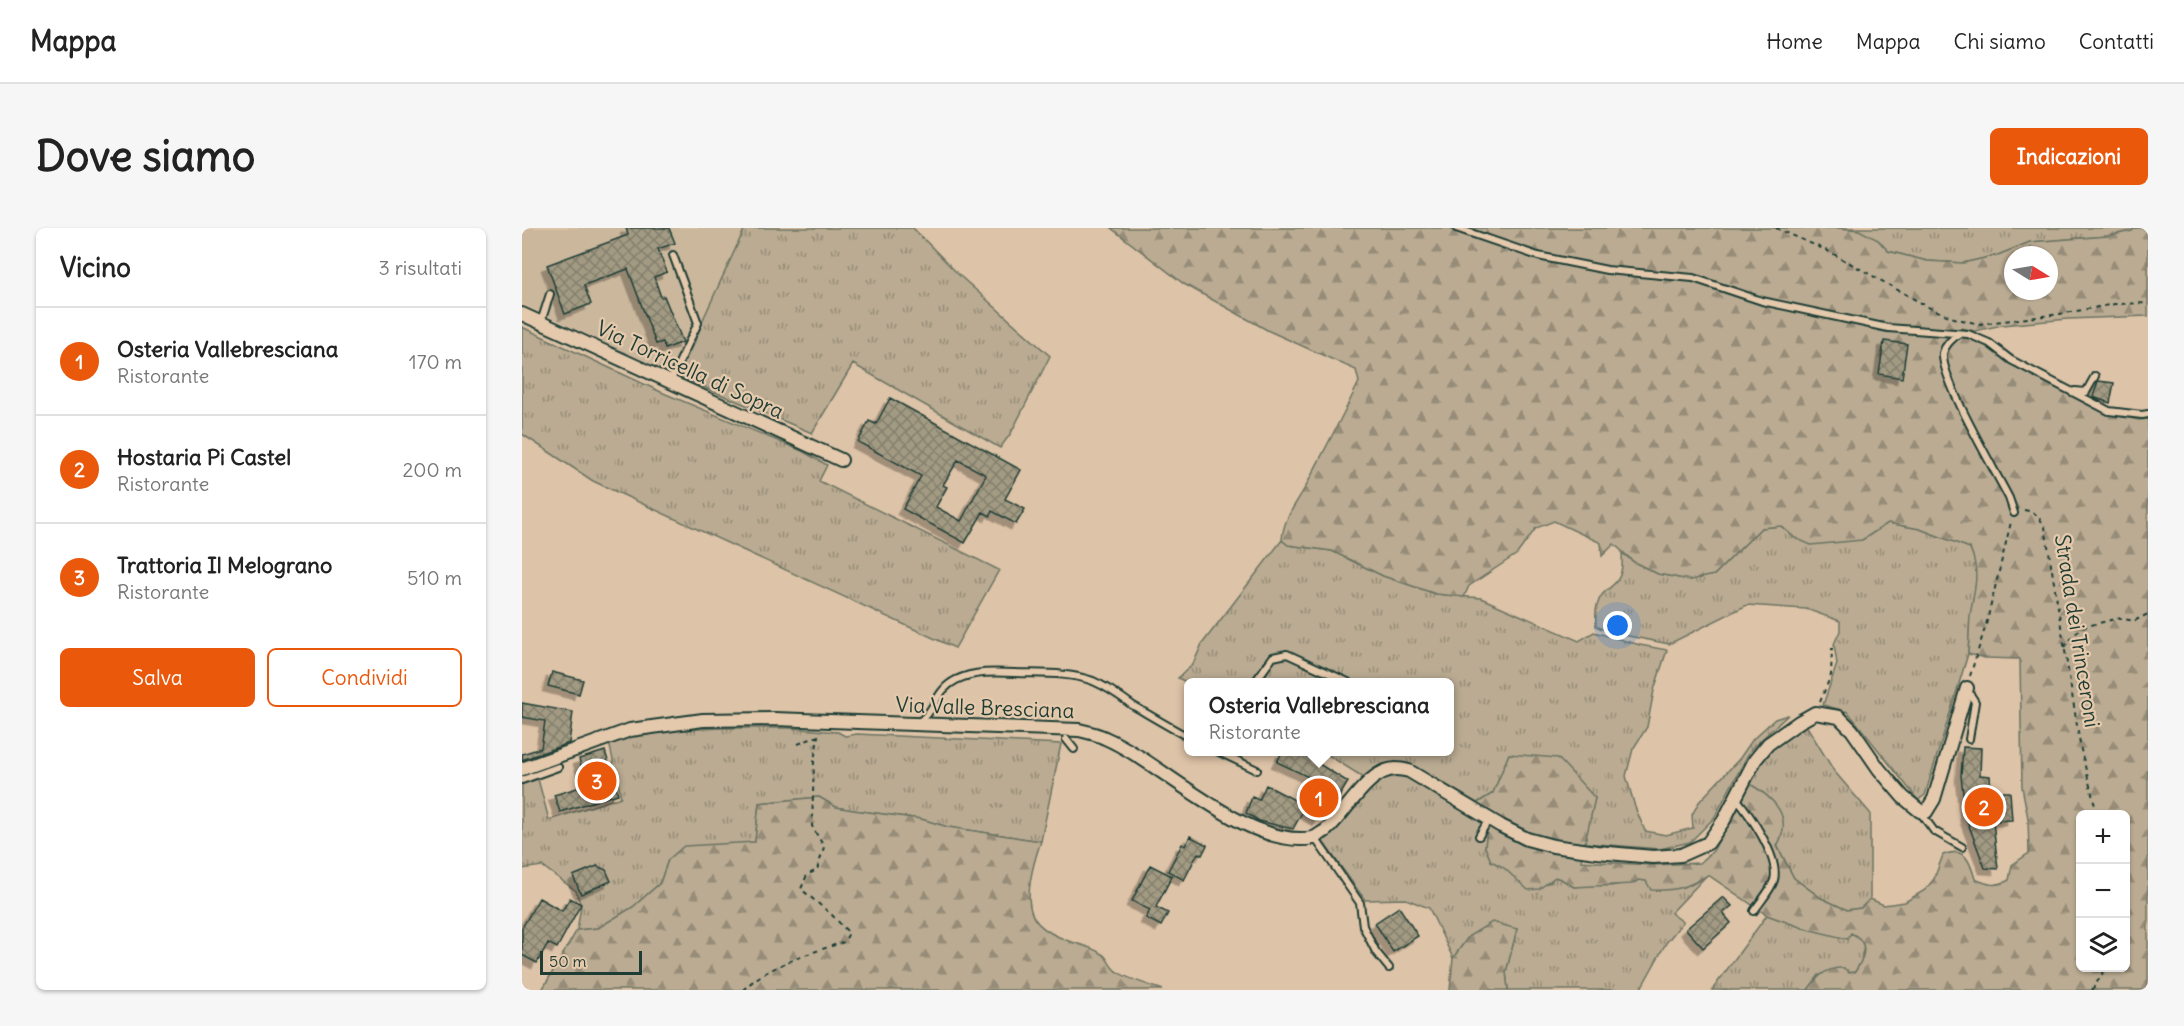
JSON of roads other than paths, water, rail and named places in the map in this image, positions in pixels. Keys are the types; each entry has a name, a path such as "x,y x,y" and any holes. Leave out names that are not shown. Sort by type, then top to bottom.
{"street":[{"name":"Via Torricella di Sopra","path":"522,314 842,460"},
{"path":"1315,838 1333,824 1370,781 1384,772 1395,769 1410,771 1527,839 1553,846 1653,857 1681,855 1708,843 1724,820 1755,760 1768,744 1815,713 1839,717 1852,730 1903,797 1920,811 1926,812 1934,799 1966,688"},
{"name":"Via Valle Bresciana","path":"522,769 630,730 703,720 774,719 1079,730 1105,738 1127,750 1235,819 1258,830 1294,838 1315,838"}],"lane":[{"path":"1456,228 1538,256 1607,270 1693,278 1762,301 1876,326 1957,335 1968,334 1989,343 2011,360 2109,411 2142,416 2148,414"},
{"path":"670,383 698,323 672,255"},
{"path":"541,322 550,294"},
{"path":"1957,335 1945,347 1944,366 1952,387 2009,498 2014,513"},
{"path":"2073,391 2086,392 2096,376"},
{"path":"1258,678 1273,657 1287,654 1339,678"},
{"path":"914,725 926,716 938,694 956,680 968,675 1012,672 1063,675 1093,681 1184,735"},
{"path":"1966,688 1975,702 1969,739"},
{"path":"1066,739 1074,749"},
{"path":"1227,756 1257,770"},
{"path":"522,780 558,766"},
{"path":"1735,797 1758,828 1774,863 1774,880 1754,911"},
{"path":"1920,811 1934,831 1962,847"},
{"path":"1479,836 1490,819"},
{"path":"1315,838 1360,903 1363,926 1376,952 1389,968"}],"place":[{"name":"Trattoria Il Melograno","path":"597,781"},
{"name":"Osteria Vallebresciana","path":"1319,798"},
{"name":"Hostaria Pi Castel","path":"1984,807"}]}
